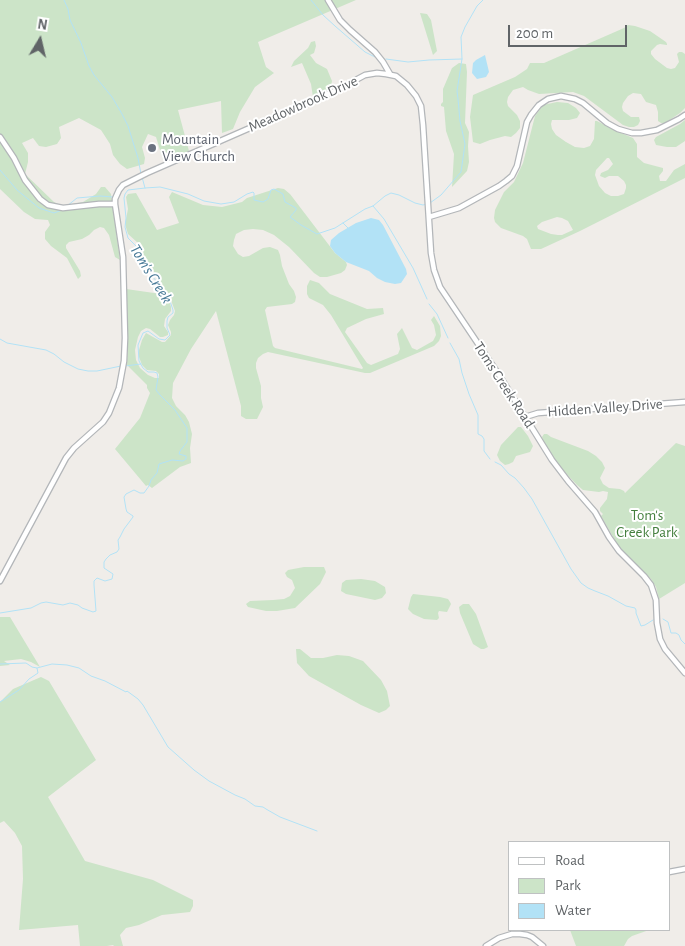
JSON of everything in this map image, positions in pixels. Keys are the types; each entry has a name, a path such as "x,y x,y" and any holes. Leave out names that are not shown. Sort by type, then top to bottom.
{"street":[{"name":"Toms Creek Road","path":"328,0 340,20 378,56 390,74 407,84 421,106 433,264 440,287 556,465 595,512 616,546 651,585 656,600 660,639 665,649 685,673"},
{"name":"Meadowbrook Drive","path":"115,204 116,194 123,185 147,173 339,89 366,75 390,74"},
{"path":"429,217 459,208 499,186 512,176 517,166 527,122 539,105 548,99 561,96 575,98 611,125 632,133 657,130 685,114"},
{"path":"0,138 14,158 25,180 40,199 48,205 62,208 115,204 123,257 125,338 124,362 118,388 109,412 103,422 74,448 66,458 0,581"},
{"name":"Hidden Valley Drive","path":"525,417 538,413 685,402"},
{"path":"670,872 685,870"},
{"path":"486,946 499,938 520,932 532,937 543,946"}],"green space":[{"path":"0,0 356,0 258,42 266,67 274,73 255,87 240,112 233,129 222,133 221,101 178,110 189,151 163,160 156,137 148,134 142,147 145,158 144,164 127,169 113,155 110,144 101,130 79,118 59,127 61,138 57,144 46,147 39,146 33,138 22,143 28,153 25,174 54,202 62,206 83,202 96,194 101,187 105,187 111,194 120,260 115,257 109,235 104,228 100,227 82,239 69,242 66,245 80,271 81,276 78,279 67,258 45,239 45,232 50,225 48,220 35,219 24,212 0,189"},
{"path":"420,13 427,14 431,20 437,51 433,55"},
{"path":"628,25 650,31 666,42 667,45 657,45 651,51 651,54 667,68 675,68 679,62 677,54 679,52 685,54 685,108 680,113 665,123 661,123 658,121 656,105 646,102 641,94 633,93 623,103 623,111 631,117 639,117 640,121 638,125 629,127 623,125 584,96 573,92 539,94 523,87 513,90 507,102 520,121 520,128 516,133 511,137 505,136 480,144 473,142 470,117 473,95 515,77 527,69 530,63 544,63"},
{"path":"315,41 314,53 310,55 316,63 327,69 332,81 331,86 325,92 313,97 311,84 302,63 291,67 311,42"},
{"path":"459,63 466,64 467,72 465,123 469,132 469,162 467,171 452,187 454,154 446,131 444,107 441,104 443,102 443,89 452,68"},
{"path":"557,102 568,103 580,113 577,118 552,120 551,124 556,135 575,147 584,148 590,146 594,139 595,121 597,121 633,138 637,144 637,157 644,163 663,168 659,176 660,181 666,181 674,170 685,164 685,178 541,249 531,249 527,239 501,228 494,218 495,210 504,192 514,182 523,163 535,116 543,105","holes":["607,158 613,164 608,170 601,173 600,176 605,178 618,176 626,185 624,194 611,196 605,193 599,186 595,175 596,170","557,217 568,221 573,230 558,235 538,229 537,226 542,222"]},
{"path":"685,120 685,141 676,147 656,145 654,140 656,137"},
{"path":"278,188 284,189 290,194 335,253 347,265 341,273 320,277 274,235 263,230 253,229 244,230 236,234 233,246 238,254 243,257 249,256 263,248 270,247 278,250 289,284 294,291 296,297 295,302 292,304 267,307 265,310 275,348 363,368 331,315 323,305 309,298 307,286 310,280 319,283 330,294 367,309 383,308 384,314 366,319 347,328 345,332 367,363 371,365 398,354 400,349 397,334 402,328 412,348 417,350 433,341 436,335 431,320 434,316 440,326 441,336 439,341 434,346 370,373 268,352 263,354 258,358 256,368 261,386 263,407 257,419 246,419 241,416 241,406 216,311 191,349 173,383 172,398 189,422 192,434 190,448 191,463 180,467 152,488 148,485 146,486 115,449 140,418 150,393 147,385 127,365 126,289 161,294 169,300 171,311 165,319 164,326 168,335 160,337 146,328 141,331 138,337 135,350 136,360 140,368 155,378 159,378 159,374 156,371 147,370 142,365 139,350 146,333 165,342 171,335 168,325 175,311 169,295 158,281 138,243 128,234 125,224 128,209 126,197 128,194 136,193 157,230 179,223 169,197 172,192 203,205 222,207 242,202 247,198"},
{"path":"518,427 521,427 533,446 530,452 516,456 513,462 505,465 497,455 501,445"},
{"name":"Tom's Creek Park","path":"544,434 596,456 605,468 600,478 603,484 609,488 620,489 625,493 676,443 685,446 685,583 659,599 656,587 651,579 619,547 601,516 603,514 600,508 607,499 608,492 583,490 577,485 561,468 544,445 542,437"},
{"path":"304,567 324,567 326,572 320,584 295,608 266,611 248,607 246,604 250,601 284,599 290,596 295,588 292,580 285,573 288,570"},
{"path":"361,579 375,581 385,587 386,593 382,598 375,600 346,594 341,591 342,583 346,580"},
{"path":"413,594 448,599 451,604 447,612 439,611 439,618 437,620 424,619 413,614 408,609"},
{"path":"463,604 469,604 476,614 488,647 481,649 473,644 460,613 459,607"},
{"path":"0,617 10,617 40,667 21,659 4,661 10,665 0,666"},
{"path":"296,649 300,649 311,658 337,655 349,656 363,661 381,680 387,691 390,706 379,713 309,676 297,663"},
{"path":"41,677 49,681 96,760 48,797 85,861 153,880 193,900 190,912 162,915 139,925 126,928 120,935 123,946 80,946 78,925 19,930 23,879 22,846 15,833 4,821 0,823 0,702 13,689"},
{"path":"570,931 646,931 632,936 624,946 576,946"}],"water":[{"path":"485,55 489,72 486,77 477,79 472,73 473,63"},
{"path":"371,218 379,220 383,225 406,269 407,274 401,283 385,282 369,271 346,262 330,246 331,240 339,233 356,223"}],"waterway":[{"path":"64,0 89,66 112,97 128,126 141,174"},
{"path":"311,0 335,26 365,52 375,57"},
{"name":"Tom's Creek","path":"430,203 441,195 461,172 465,144 460,121 457,91 462,59 461,37 477,6 483,0"},
{"path":"386,59 408,62 462,59"},
{"path":"0,170 17,190 39,208 54,213 62,210"},
{"path":"142,177 145,188"},
{"name":"Tom's Creek","path":"0,613 31,608 46,602 63,605 70,603 93,612 96,611 94,581 97,578 105,581 112,579 113,574 104,568 104,562 119,549 118,540 133,517 127,512 124,497 134,490 144,493 157,473 159,464 172,460 183,461 186,459 186,456 179,454 187,442 187,428 175,410 156,390 157,373 148,372 139,361 138,345 143,333 148,331 159,339 165,340 170,335 167,321 173,310 169,298 150,273 145,259 140,257 139,249 128,238 125,227 124,198 128,190 160,187 188,194 204,201 221,204 234,202 253,192 254,200 263,202 268,199 271,190 274,189 283,194 285,202 296,208 290,217 317,234 335,228 391,193 415,203 427,204"},
{"path":"67,206 77,198 113,197"},
{"path":"373,206 384,219 413,268 427,299"},
{"name":"Tom's Creek","path":"343,223 348,228"},
{"path":"429,304 437,314 448,338"},
{"path":"0,339 7,343 46,350 78,369 97,371 121,366"},
{"path":"450,343 459,359 469,394 478,415 478,434 484,439 484,451 490,459"},
{"path":"125,366 141,364"},
{"path":"495,462 515,478 532,499 571,569 581,583 626,606 635,608 641,626 653,620"},
{"path":"663,619 668,622 671,633 679,635 685,644"},
{"name":"Tom's Creek","path":"0,664 26,663 37,668 38,673 29,679 19,690 0,702"},
{"path":"37,668 52,664 79,668 91,676 127,691 143,705 168,747 194,770 209,781 255,806 263,807 280,817 317,831"}],"place":[{"name":"Mountain View Church","path":"152,148"}]}
